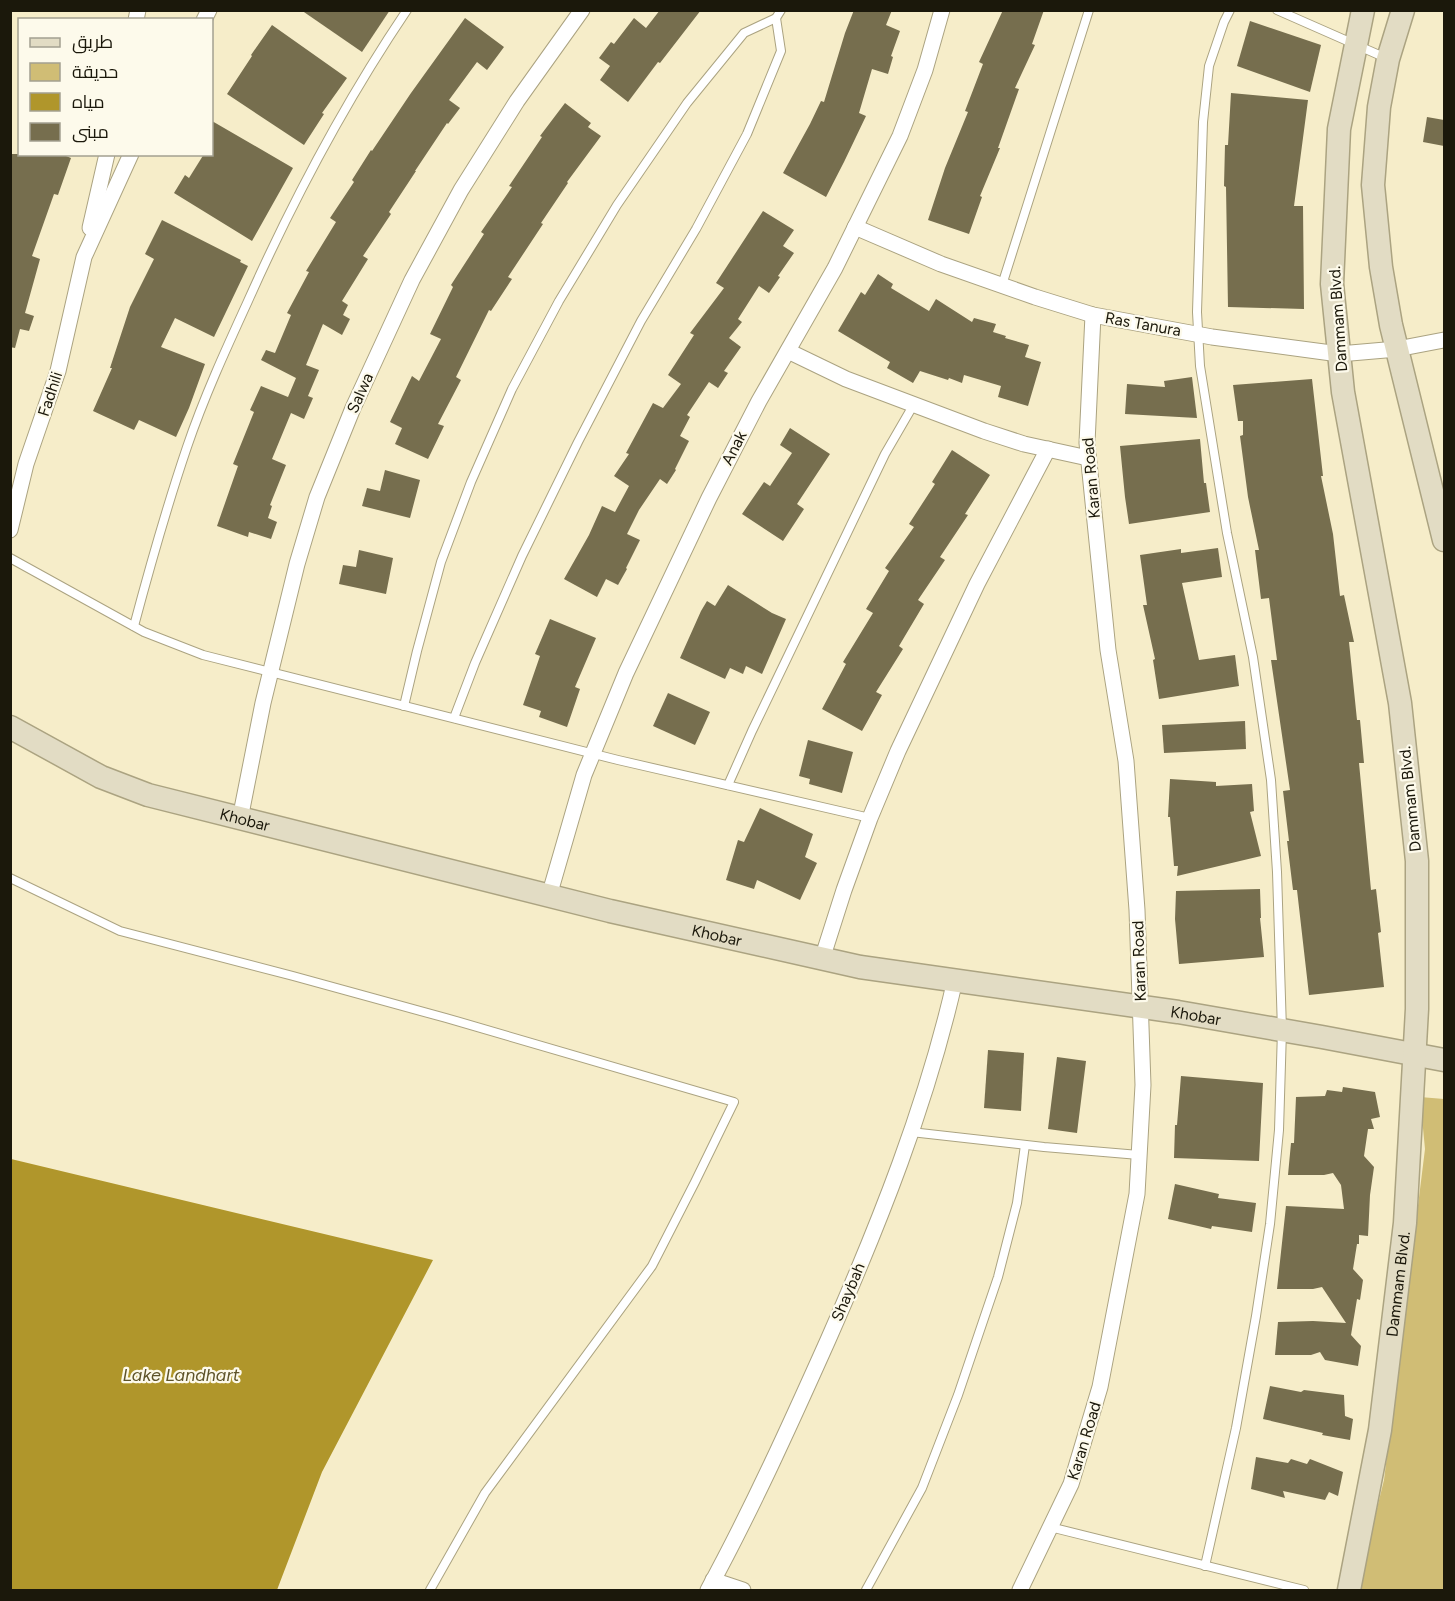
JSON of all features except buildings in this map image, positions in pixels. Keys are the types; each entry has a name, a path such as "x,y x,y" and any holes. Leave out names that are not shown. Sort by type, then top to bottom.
{"main road":[{"name":"Dammam Blvd.","path":"1349,1590 1380,1430 1405,1223 1417,1009 1417,861 1400,703 1343,392 1332,284 1340,129 1363,10"},
{"path":"1403,10 1388,59 1379,107 1373,185 1381,267 1391,325 1444,540"},
{"name":"Khobar","path":"10,727 101,777 148,795 610,911 860,967 1141,1006 1444,1060"}],"street":[{"name":"Salwa","path":"240,819 297,564 317,497 353,408 412,280 461,190 517,101 582,10"},
{"name":"Anak","path":"549,896 593,753 626,673 688,540 759,401 835,268 900,136 925,70 938,13"},
{"name":"Fadhili","path":"10,530 26,464 58,371 107,156"},
{"name":"Fadhili","path":"84,257 130,156"},
{"name":"Ras Tanura","path":"855,227 941,264 1093,315 1198,334 1339,354 1397,349 1444,340"},
{"name":"Karan Road","path":"1020,1590 1071,1484 1100,1387 1137,1194 1143,1085 1137,910 1126,761 1108,650 1088,458 1093,315"},
{"path":"788,351 846,379 1014,441 1088,458"},
{"path":"822,958 870,818 898,751 963,613 1048,449"},
{"name":"Shaybah","path":"710,1585 792,1420 857,1273 902,1159 944,1029 955,980"},
{"path":"710,1585 743,1590"}],"lane":[{"path":"134,626 187,447 217,368 296,196 359,86 407,10"},
{"path":"404,706 441,562 471,482 512,389 559,302 617,205 687,103 744,33 776,18 781,10"},
{"path":"1002,285 1089,10"},
{"path":"1205,1566 1236,1428 1270,1224 1279,1130 1282,1030 1277,872 1271,780 1253,657 1227,533 1200,366 1198,334 1203,122 1209,66 1230,10"},
{"path":"1277,10 1388,59"},
{"path":"454,718 475,663 522,556 578,442 641,321 696,229 747,134 781,51 776,18"},
{"path":"728,786 752,731 885,454 914,404"},
{"path":"10,558 144,632 203,655 728,786 870,818"},
{"path":"10,878 120,932 446,1018 734,1102 652,1266 485,1493 430,1590"},
{"path":"911,1132 1139,1155"},
{"path":"866,1590 922,1488 958,1395 998,1277 1017,1203 1025,1144"},
{"path":"1050,1527 1304,1590"}],"green space":[{"path":"1420,1097 1444,1099 1444,1590 1357,1590 1384,1480 1425,1149"}],"water":[{"name":"Lake Landhart","path":"11,1159 433,1260 322,1472 277,1590 11,1590"}]}
